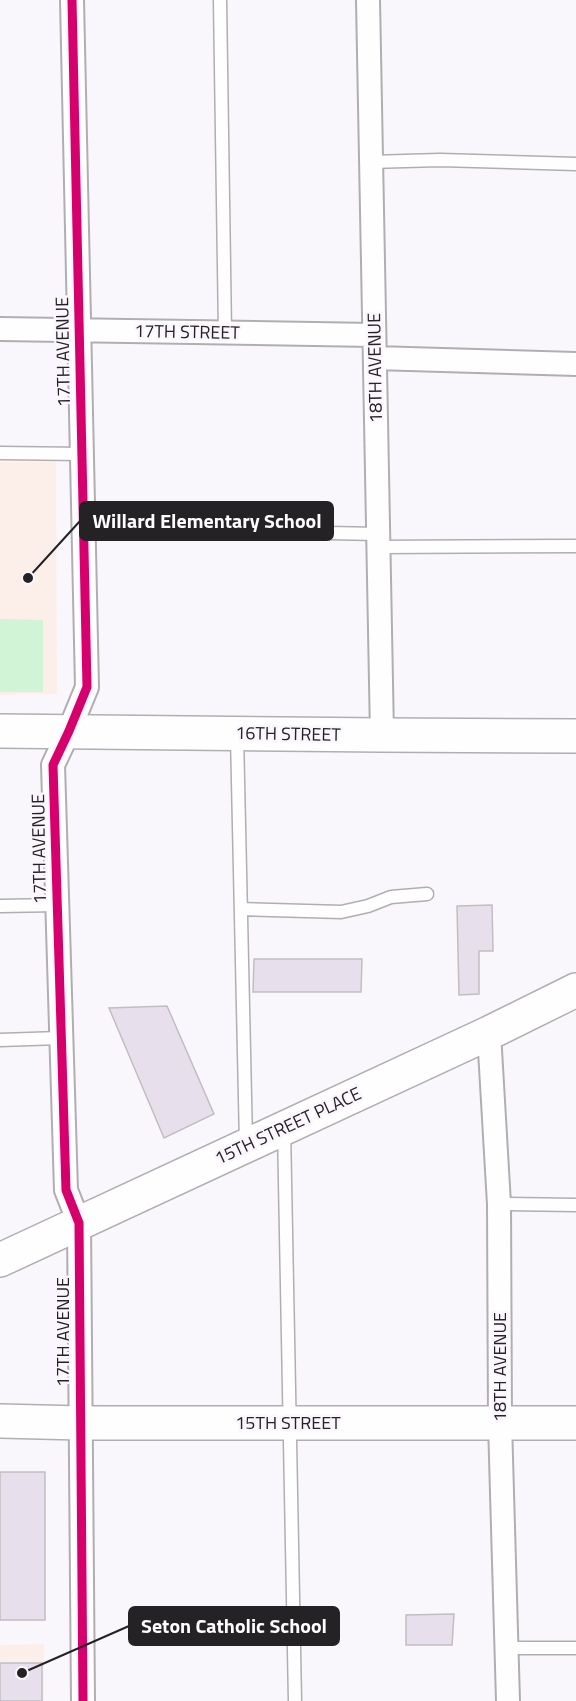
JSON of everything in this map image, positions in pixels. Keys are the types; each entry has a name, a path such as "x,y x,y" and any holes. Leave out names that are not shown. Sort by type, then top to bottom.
{"street":[{"name":"17TH AVENUE","path":"72,0 87,687 53,765 66,1190 79,1223 83,1701"},
{"name":"18TH AVENUE","path":"368,0 382,735"},
{"name":"17TH STREET","path":"0,329 374,335"},
{"path":"375,358 576,364"},
{"name":"16TH STREET","path":"0,731 576,736"},
{"name":"15TH STREET PLACE","path":"0,1260 489,1033 576,990"},
{"name":"18TH AVENUE","path":"489,1033 499,1204 500,1423 508,1701"},
{"name":"15TH STREET","path":"0,1421 576,1424"}],"lane":[{"path":"220,0 225,333"},
{"path":"370,162 440,160 576,164"},
{"path":"0,453 82,454"},
{"path":"83,528 576,546"},
{"path":"237,733 246,1145"},
{"path":"241,909 341,912 368,906 391,897 427,894"},
{"path":"0,906 57,905"},
{"path":"0,1040 60,1038"},
{"path":"284,1128 295,1701"},
{"path":"499,1204 576,1205"},
{"path":"507,1648 576,1648"}],"shaded area":[{"path":"0,462 56,462 57,694 0,695"},
{"path":"44,1644 44,1701 0,1701 0,1645"}],"green space":[{"path":"0,619 43,620 43,692 0,692"}],"building":[{"path":"492,905 493,951 479,951 479,994 459,995 457,906"},
{"path":"254,959 362,959 361,992 253,992"},
{"path":"167,1006 214,1114 164,1138 109,1008"},
{"path":"0,1472 45,1472 45,1620 0,1620"},
{"path":"454,1614 452,1645 406,1645 406,1615"},
{"path":"0,1663 42,1663 42,1701 0,1701"}],"cycle path":[{"path":"72,0 87,687 53,765 66,1190 79,1223 83,1701"}],"place":[{"name":"Willard Elementary School","path":"28,578"},
{"name":"Seton Catholic School","path":"22,1673"}]}
